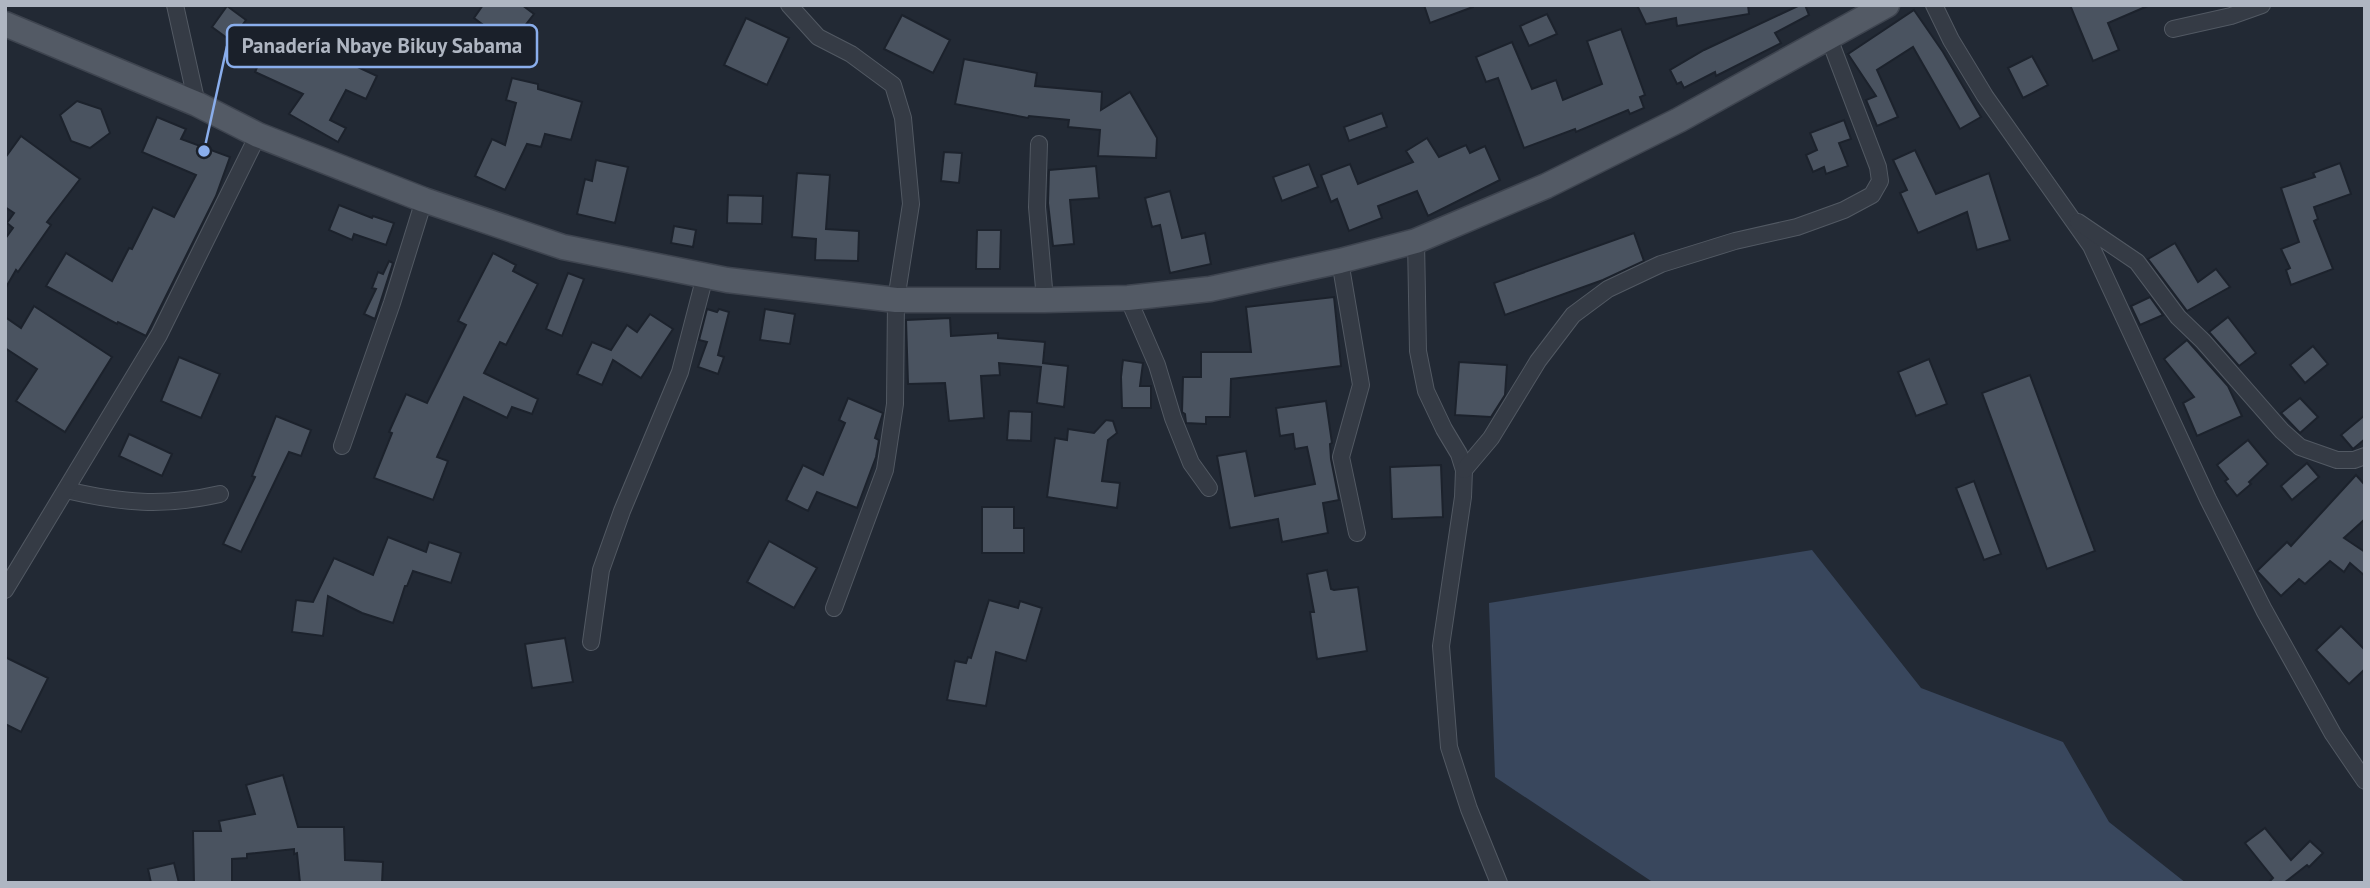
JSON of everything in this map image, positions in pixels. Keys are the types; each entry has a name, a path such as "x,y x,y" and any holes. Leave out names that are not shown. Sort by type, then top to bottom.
{"main road":[{"path":"5,24 197,104 258,135 424,200 563,247 705,276 896,300 1045,300 1128,298 1210,289 1340,261 1416,241 1546,186 1679,120 1829,38 1857,13 1887,5"}],"street":[{"path":"175,5 197,104"},
{"path":"789,5 818,37 851,54 893,85 903,118 911,204 896,300 895,404 885,470 834,608"},
{"path":"1934,5 1951,40 1985,96 2091,246 2208,499 2269,620 2333,734 2365,781"},
{"path":"2173,29 2231,16 2262,5"},
{"path":"1464,470 1491,438 1538,361 1573,315 1608,289 1661,264 1735,241 1797,227 1872,195 1880,181 1878,167 1829,38"},
{"path":"5,590 159,335 258,135"},
{"path":"1039,144 1037,207 1045,300"},
{"path":"342,446 392,303 424,200"},
{"path":"2072,218 2137,262 2178,317 2203,341 2282,431 2300,447 2337,460 2354,460 2365,456"},
{"path":"1416,241 1418,351 1426,391 1459,454 1464,470 1463,497 1441,646 1449,747 1469,809 1499,883"},
{"path":"1340,261 1361,385 1341,457 1357,533"},
{"path":"591,642 601,570 622,511 680,372 705,276"},
{"path":"1128,298 1157,365 1173,418 1191,463 1209,488"},
{"path":"66,490 106,500 142,503 184,502 220,494"}],"water":[{"path":"1812,550 1921,688 2063,742 2109,822 2186,883 1654,883 1495,777 1489,603"}],"building":[{"path":"483,5 522,5 534,14 510,45 474,18"},
{"path":"1424,5 1473,5 1473,7 1430,23"},
{"path":"1637,5 1748,5 1749,14 1677,26 1676,18 1646,24"},
{"path":"1805,5 1809,15 1775,33 1781,43 1716,76 1715,72 1684,88 1681,82 1677,84 1670,70 1704,50"},
{"path":"2070,5 2150,5 2108,23 2119,50 2093,61"},
{"path":"227,6 246,20 231,41 212,27"},
{"path":"1914,10 1943,52 1981,117 1960,129 1913,47 1877,70 1898,117 1877,126 1866,100 1876,96 1848,54"},
{"path":"1547,14 1557,34 1529,46 1520,26"},
{"path":"902,15 950,40 933,73 884,49"},
{"path":"746,18 789,38 767,85 724,65"},
{"path":"275,26 328,53 330,50 377,76 366,99 346,90 330,120 346,128 338,142 289,114 303,94 255,72"},
{"path":"1621,29 1645,95 1640,97 1644,108 1630,114 1628,110 1576,132 1575,129 1524,148 1498,78 1486,82 1476,57 1512,42 1532,89 1556,80 1563,100 1602,84 1587,41"},
{"path":"2032,56 2048,85 2023,98 2008,68"},
{"path":"964,59 1037,73 1035,86 1102,92 1101,110 1130,92 1157,138 1156,158 1098,156 1100,130 1068,127 1069,120 1028,118 955,104"},
{"path":"512,78 538,84 538,89 582,102 571,140 545,134 541,147 527,144 505,190 475,176 492,139 505,145 516,103 506,100"},
{"path":"77,101 101,109 110,133 90,148 71,141 60,115"},
{"path":"1382,113 1387,127 1349,141 1344,127"},
{"path":"157,117 186,129 181,139 230,157 216,196 146,336 118,322 117,324 46,286 66,253 112,281 153,207 174,217 196,175 142,152"},
{"path":"1844,120 1851,139 1839,143 1848,166 1826,174 1824,167 1813,172 1806,155 1817,150 1810,133"},
{"path":"21,136 80,179 47,222 51,225 18,272 16,270 5,289 5,239 13,228 7,223 14,213 5,207 5,158"},
{"path":"1427,138 1439,157 1466,145 1470,153 1485,146 1500,180 1428,216 1417,191 1378,206 1382,218 1349,231 1337,199 1331,202 1321,175 1350,164 1358,184 1413,162 1406,151"},
{"path":"1915,150 1936,194 1989,173 2010,240 1977,250 1967,212 1918,233 1900,193 1907,190 1893,160"},
{"path":"944,152 962,153 959,183 941,181"},
{"path":"596,160 628,167 615,223 577,214 585,179 592,181"},
{"path":"2340,163 2351,194 2314,207 2318,219 2314,221 2333,269 2291,285 2286,270 2290,268 2281,249 2299,242 2281,188 2315,177 2313,173"},
{"path":"1309,164 1318,187 1282,201 1273,177"},
{"path":"1096,166 1099,198 1070,200 1074,244 1053,246 1048,203 1049,170"},
{"path":"797,173 830,175 826,229 859,231 858,261 815,260 816,239 792,237"},
{"path":"1170,191 1182,238 1205,233 1211,264 1170,273 1160,225 1152,227 1145,198"},
{"path":"728,195 763,196 762,224 727,223"},
{"path":"339,205 394,223 386,245 354,234 352,240 329,230"},
{"path":"674,226 696,230 693,247 671,243"},
{"path":"977,230 1001,230 1000,269 976,269"},
{"path":"1634,233 1644,261 1603,280 1505,315 1494,283"},
{"path":"2175,243 2198,282 2216,269 2230,287 2187,311 2148,259"},
{"path":"493,253 516,265 513,271 538,284 506,345 500,342 484,373 538,399 532,414 512,407 507,418 464,397 437,457 448,461 433,500 374,478 392,433 389,432 406,394 427,403 466,325 458,321"},
{"path":"389,261 393,263 375,319 364,314 376,289 372,288 378,272 383,274"},
{"path":"568,273 584,279 562,336 546,329"},
{"path":"1334,297 1341,366 1231,379 1230,417 1206,417 1206,424 1186,423 1185,414 1182,412 1183,377 1201,377 1201,352 1251,352 1246,307"},
{"path":"2150,297 2163,315 2140,325 2131,306"},
{"path":"34,306 112,357 65,432 16,401 37,369 5,348 5,317 21,328"},
{"path":"707,309 729,312 718,355 724,357 718,374 698,367 707,342 699,340"},
{"path":"765,309 795,314 790,344 760,340"},
{"path":"650,314 673,329 641,378 613,360 602,385 577,374 592,342 611,350 627,325 637,332"},
{"path":"2228,317 2256,353 2239,366 2209,332"},
{"path":"950,318 951,336 998,333 998,338 1045,342 1043,363 1068,366 1064,407 1037,403 1041,367 999,363 1000,375 981,376 984,418 949,421 945,383 908,384 906,320"},
{"path":"2187,340 2228,386 2242,416 2197,436 2183,403 2194,397 2164,359"},
{"path":"2313,346 2328,364 2305,383 2290,365"},
{"path":"179,357 220,374 201,418 161,401"},
{"path":"1929,359 1947,404 1916,416 1898,372"},
{"path":"1123,360 1143,363 1140,386 1151,386 1151,408 1122,408"},
{"path":"1459,362 1507,365 1505,395 1491,417 1455,415"},
{"path":"2030,375 2095,551 2047,569 1982,393"},
{"path":"848,398 883,413 875,438 879,440 876,457 857,508 817,492 808,511 786,500 803,465 823,475 845,423 839,420"},
{"path":"2300,398 2318,417 2300,433 2281,413"},
{"path":"1326,401 1332,443 1331,459 1339,500 1323,503 1328,533 1282,542 1278,519 1230,528 1217,456 1246,451 1255,496 1315,484 1307,447 1295,449 1293,434 1280,436 1276,408"},
{"path":"1009,411 1032,412 1031,441 1007,440"},
{"path":"2365,415 2365,439 2353,449 2341,435"},
{"path":"276,416 311,430 301,456 289,452 241,552 223,544 255,477 252,476"},
{"path":"1106,420 1113,421 1117,433 1108,440 1102,481 1120,483 1117,508 1047,497 1055,438 1067,440 1068,429 1094,433"},
{"path":"129,434 172,454 162,476 119,456"},
{"path":"2248,440 2268,464 2237,496 2217,465"},
{"path":"2307,463 2319,477 2292,500 2281,486"},
{"path":"1441,465 1443,517 1392,519 1390,467"},
{"path":"2356,475 2365,485 2365,519 2344,538 2365,552 2365,576 2350,563 2344,572 2330,561 2305,584 2299,579 2281,596 2257,571 2287,542 2291,546"},
{"path":"1974,481 2001,554 1984,560 1956,488"},
{"path":"982,507 1014,507 1014,528 1024,528 1024,553 982,553"},
{"path":"388,537 426,552 429,542 461,553 451,583 413,571 393,623 362,613 328,596 323,636 292,632 296,600 313,602 334,558 373,575"},
{"path":"769,541 817,568 794,608 747,582"},
{"path":"1327,570 1331,589 1358,587 1367,651 1317,659 1310,612 1314,612 1307,574"},
{"path":"989,600 1018,608 1020,601 1042,608 1026,661 996,652 986,706 947,700 955,661 966,663 968,657 971,658"},
{"path":"2341,626 2365,650 2365,669 2349,684 2316,650"},
{"path":"565,638 573,682 532,688 525,644"},
{"path":"5,657 48,678 21,732 5,724"},
{"path":"283,775 298,827 344,827 345,860 383,862 382,883 300,883 297,853 294,854 294,849 247,854 247,858 232,859 232,883 194,883 193,831 221,831 219,821 255,814 246,785"},
{"path":"2265,828 2291,860 2310,841 2323,853 2309,867 2307,865 2284,883 2271,883 2273,878 2245,843"},
{"path":"174,863 179,883 151,883 148,869"}],"place":[{"name":"Panadería Nbaye Bikuy Sabama","path":"204,151"}]}
